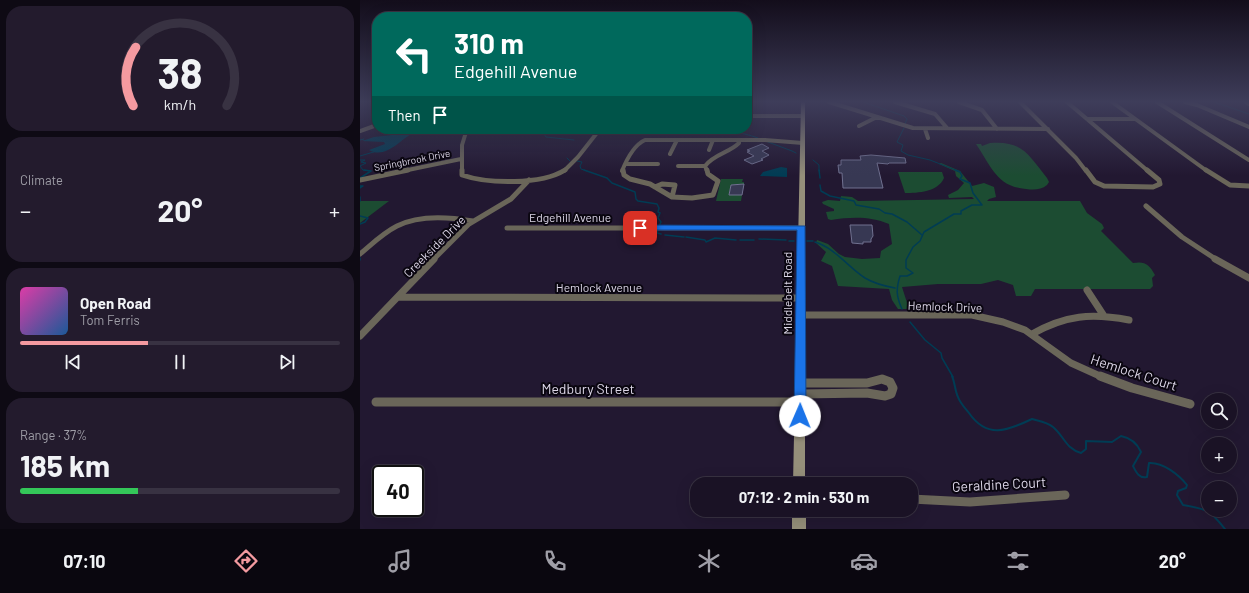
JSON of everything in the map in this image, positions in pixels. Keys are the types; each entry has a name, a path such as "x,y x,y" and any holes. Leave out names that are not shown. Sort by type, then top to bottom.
{"street":[{"path":"360,130 371,127"},
{"name":"Middlebelt Road","path":"799,477 803,127"},
{"path":"907,127 925,129 1048,129"},
{"path":"1046,127 1076,158 1091,179 1099,184 1114,187 1153,187 1160,184 1160,182 1096,127"},
{"path":"1146,127 1223,182 1235,186 1249,186"},
{"path":"1196,127 1249,160"},
{"path":"925,129 928,138"},
{"path":"461,159 462,145 465,134"},
{"name":"Springbrook Drive","path":"360,180 461,159 462,175 467,177 488,180 529,180 551,177 565,171 596,134"},
{"path":"705,166 708,174 718,181 713,195 672,197 655,187 627,178 622,172 640,142 649,140 765,140 803,143"},
{"path":"670,154 677,140"},
{"path":"709,150 713,140"},
{"path":"705,166 709,160 734,148 739,140"},
{"path":"626,164 658,164"},
{"path":"678,166 705,166"},
{"name":"Creekside Drive","path":"360,336 473,221 511,199 529,180"},
{"path":"655,187 662,184 675,185 672,197"},
{"path":"1146,206 1191,244 1219,262 1249,278"},
{"path":"360,254 388,230 407,221 431,219 473,221"},
{"name":"Edgehill Avenue","path":"507,228 802,228"},
{"path":"1087,290 1104,316"},
{"name":"Hemlock Avenue","path":"398,297 801,298"},
{"name":"Hemlock Drive","path":"801,316 972,315 997,319 1032,334"},
{"path":"1032,334 1048,325 1068,318 1104,316 1129,320"},
{"name":"Hemlock Court","path":"1032,334 1064,358 1092,374 1190,404"},
{"name":"Medbury Street","path":"376,402 800,398 867,393 885,396 891,394 893,388 890,382 882,379 867,382 800,383"},
{"name":"Geraldine Court","path":"918,499 970,502 1065,495"},
{"path":"799,517 799,529"}],"green space":[{"path":"990,143 1010,144 1024,151 1030,156 1047,178 1049,182 1047,185 1042,188 1032,190 1016,187 1001,180 976,144 981,144 982,146"},
{"path":"941,163 960,171 972,186 984,183 994,187 996,197 987,201 1080,201 1087,213 1102,224 1104,228 1101,231 1133,263 1141,262 1151,268 1155,275 1152,278 1153,286 1150,289 1035,289 1031,296 1016,296 1013,285 998,280 981,284 938,284 902,287 909,309 898,309 892,300 889,289 838,286 832,266 821,261 826,252 816,243 817,240 828,244 839,254 845,257 862,259 880,258 881,251 892,244 889,224 882,221 860,218 831,220 828,219 826,212 834,211 834,209 823,204 822,202 828,200 840,201 841,196 852,197 858,201 974,199 972,197 949,198 948,195 958,190 964,183 956,176 955,171 939,164"},
{"path":"898,172 942,172 944,178 941,183 927,191 905,193"},
{"path":"721,179 743,179 742,182 744,182 744,184 731,185 729,194 742,195 741,201 716,201"},
{"path":"360,201 389,201 360,223"}],"water":[{"path":"411,134 386,151 380,152 369,150 385,144 384,142 362,141 374,137"},
{"path":"781,167 787,168 787,177 760,176 763,172"}],"building":[{"path":"762,144 769,148 762,151 769,155 761,159 763,160 752,164 744,160 754,156 747,152 750,151 747,150"},
{"path":"871,155 905,158 906,163 877,163 883,188 843,188 842,173 839,173 838,165 841,165 841,160 861,160 860,156"},
{"path":"744,184 742,195 729,195 731,185"},
{"path":"850,225 872,225 873,236 871,242 863,242 863,244 852,243"}],"waterway":[{"path":"904,128 897,142 903,145 901,151 908,155 930,160 958,171"},
{"path":"544,134 546,137 574,140"},
{"path":"744,134 758,138"},
{"path":"360,140 364,139"},
{"path":"768,142 796,153"},
{"path":"360,156 377,151"},
{"path":"567,158 570,161"},
{"path":"360,160 365,160 361,162 366,163 360,166 363,170 371,171"},
{"path":"813,160 819,165 819,170"},
{"path":"577,161 582,162 580,166 581,169 584,170"},
{"path":"364,170 371,171"},
{"path":"584,170 607,178 612,183 635,192 636,199 638,201 657,204 659,208 658,212 660,213 658,218 661,222 659,226"},
{"path":"819,170 820,178"},
{"path":"902,309 897,292 900,276 907,276 913,273 906,268 906,260 913,247 920,241 924,232 954,214 961,214 961,211 972,205 982,205 973,193 970,183 960,179 962,176 960,172 955,170"},
{"path":"360,178 371,171"},
{"path":"820,185 821,191 830,196 854,201 856,205 879,209 885,213 892,214 907,222 922,235"},
{"path":"360,186 363,186 360,188"},
{"path":"360,216 368,218 365,222 360,224"},
{"path":"658,230 657,233 661,234"},
{"path":"665,235 684,237"},
{"path":"686,237 705,240 706,242 715,238 736,240"},
{"path":"759,239 786,240"},
{"path":"740,240 754,240"},
{"path":"789,241 794,241"},
{"path":"807,241 813,241"},
{"path":"815,242 835,253 865,278 872,282 895,288"},
{"path":"910,322 925,340 941,353 942,358 953,377"},
{"path":"952,376 957,395 961,403 983,427 998,430 1014,427 1032,419 1040,421 1053,427 1072,449 1081,453 1086,449 1086,441 1112,442 1121,436 1128,438 1138,446 1141,452 1133,466 1138,474 1142,477 1147,477 1149,463 1154,463 1170,470 1180,477 1187,485 1186,488 1178,491 1177,495 1183,505 1207,511 1225,529"}],"route":[{"path":"640,228 802,228 800,416"}]}
